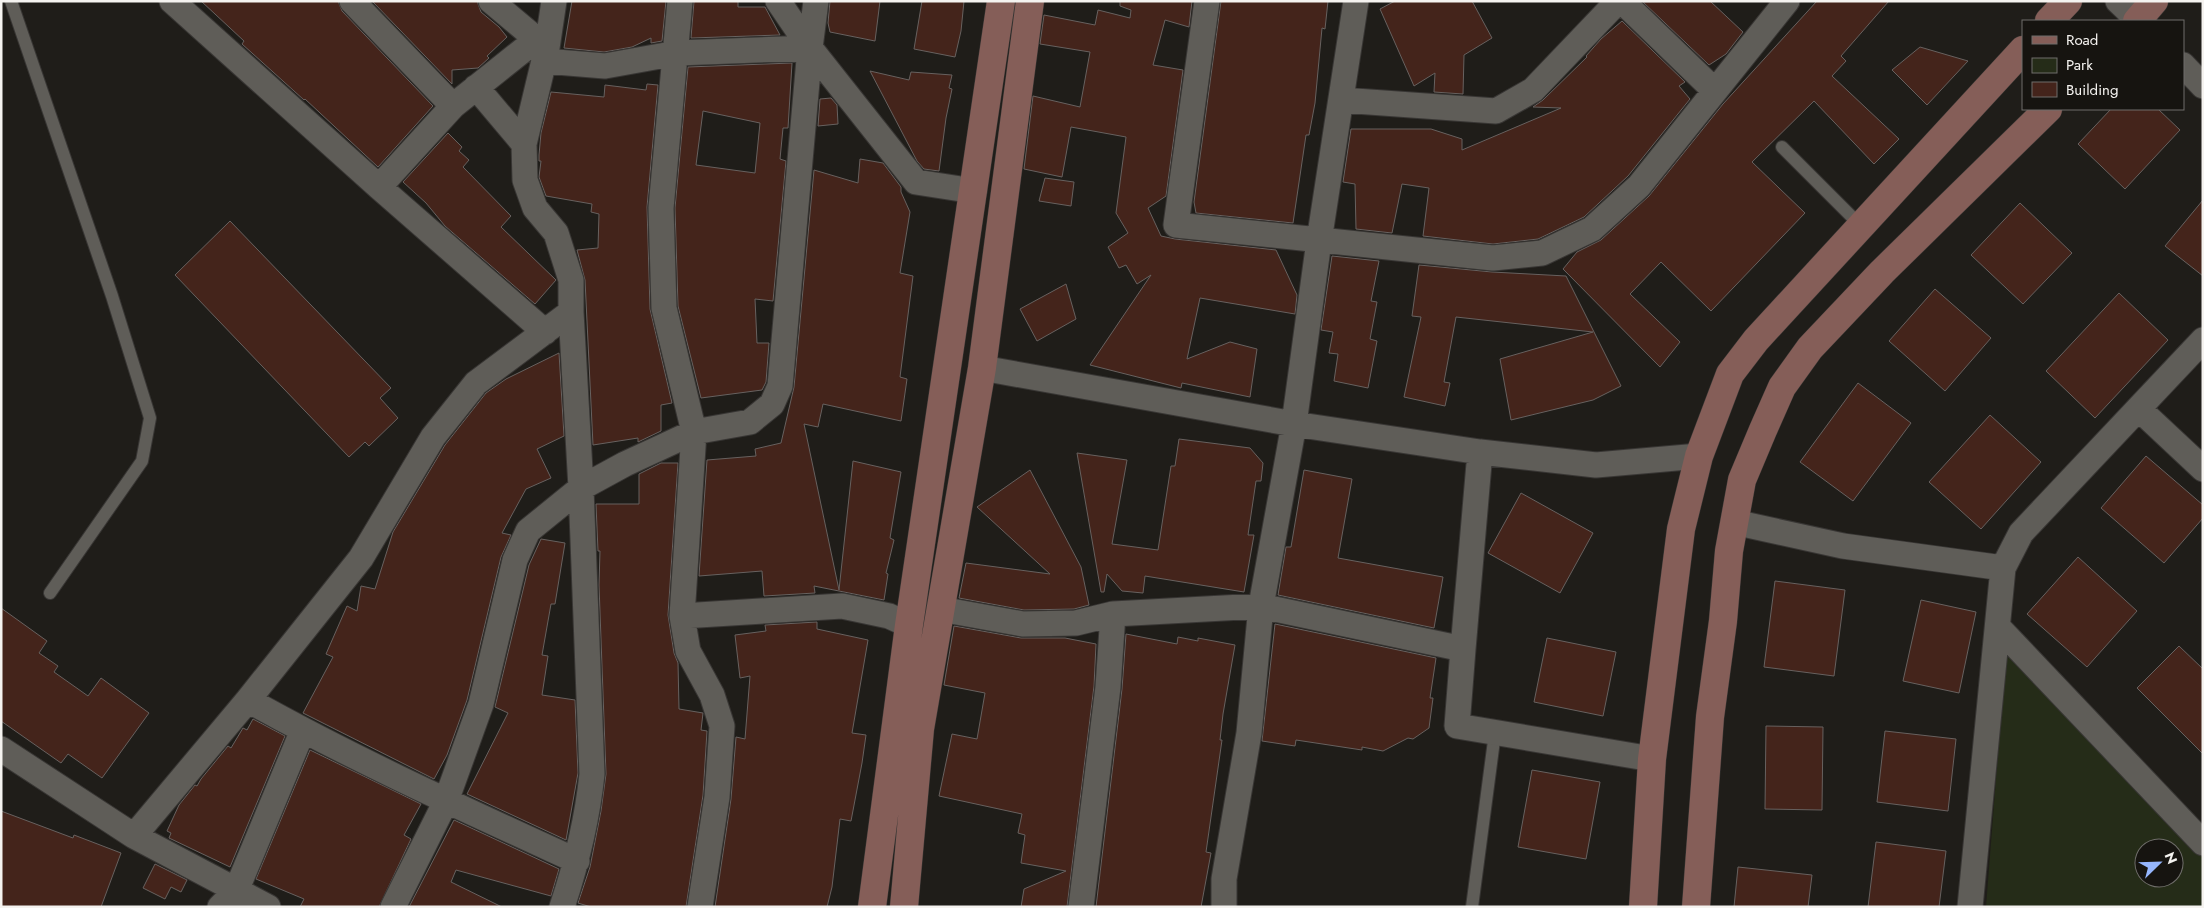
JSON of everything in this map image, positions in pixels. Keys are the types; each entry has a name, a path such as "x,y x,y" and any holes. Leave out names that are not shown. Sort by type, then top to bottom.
{"street":[{"path":"172,1 379,187 545,332"},
{"path":"352,1 453,106"},
{"path":"491,1 542,49 605,66 677,53 810,48"},
{"path":"554,1 542,49 524,144 525,180 535,208 556,233 571,280 592,774 588,812 578,861 562,907"},
{"path":"680,1 677,53 661,208 664,308 694,432 682,616 688,652 712,695 722,726 717,797 700,907"},
{"path":"778,1 810,48 916,182 974,191"},
{"path":"393,907 446,802 481,704 515,560 528,531 581,488 625,464 694,432 750,422 772,404 780,386 810,48 816,1"},
{"path":"872,907 909,625 974,191 1000,1"},
{"path":"904,907 920,729 982,368 1030,1"},
{"path":"1207,1 1176,225 1319,242 1493,258 1542,253 1592,229 1638,186 1788,1"},
{"path":"1224,907 1225,874 1249,733 1261,606 1294,424 1319,242 1356,1"},
{"path":"1341,100 1496,111 1533,90 1618,1"},
{"path":"1622,1 1714,90"},
{"path":"2050,20 2068,1"},
{"path":"2118,1 2142,16"},
{"path":"379,187 453,106 476,87 542,49"},
{"path":"1643,907 1652,759 1681,529 1699,456 1730,374 1756,340 2022,51"},
{"path":"2184,66 2203,86"},
{"path":"476,87 524,144"},
{"path":"1696,907 1710,718 1734,522 1742,480 1763,430 1782,387 1810,348 1882,272 2047,110"},
{"path":"134,836 248,700 361,558 433,437 476,383 571,312"},
{"path":"1970,907 2003,568 2021,533 2203,340"},
{"path":"982,368 1294,424 1480,452 1596,465 1699,456"},
{"path":"2139,409 2203,469"},
{"path":"1480,452 1457,726 1652,759"},
{"path":"1734,522 1843,546 2003,568"},
{"path":"682,616 842,606 889,616 909,625"},
{"path":"940,609 1023,624 1076,623 1113,614 1261,606 1463,649"},
{"path":"1081,907 1108,687 1113,614"},
{"path":"1998,627 2203,843"},
{"path":"248,700 446,802 578,861"},
{"path":"228,899 303,730"},
{"path":"1,749 228,899 268,907"}],"lane":[{"path":"10,1 112,296 150,418 142,460 50,593"},
{"path":"1782,147 1861,226"},
{"path":"1472,907 1496,733"}],"green space":[{"path":"2006,650 2203,852 2203,907 1986,907"}],"building":[{"path":"201,1 338,1 342,11 433,106 378,167 242,44 244,41"},
{"path":"372,1 477,1 481,12 499,27 507,37 487,56 489,58 478,68 452,70 452,84"},
{"path":"572,1 666,1 662,41 651,43 651,38 632,47 604,52 564,48"},
{"path":"694,1 738,1 738,7 765,7 780,35 691,38"},
{"path":"830,1 880,1 875,41 830,32 828,23"},
{"path":"922,1 964,1 961,31 955,57 914,49"},
{"path":"1120,1 1192,1 1189,27 1165,20 1153,65 1183,70 1166,196 1148,208 1161,236 1276,250 1297,295 1295,314 1200,298 1187,359 1230,342 1257,349 1250,397 1182,383 1181,388 1090,365 1151,275 1137,284 1126,265 1119,268 1108,247 1128,233 1116,213 1126,137 1071,127 1062,177 1024,169 1033,96 1080,107 1090,52 1040,44 1044,15 1095,25 1098,10 1130,18 1131,10 1120,6"},
{"path":"1221,1 1328,1 1325,29 1322,28 1315,103 1309,135 1306,135 1293,223 1196,213 1194,202"},
{"path":"1395,1 1472,1 1492,38 1464,55 1463,94 1434,92 1435,73 1414,86 1380,9"},
{"path":"1710,1 1743,32 1726,54 1709,65 1643,2"},
{"path":"1817,1 1889,1 1841,56 1846,61 1832,76 1899,139 1874,164 1814,101 1752,162 1805,213 1711,311 1661,262 1630,294 1680,342 1660,367 1563,269 1577,252 1601,240 1649,196 1723,104"},
{"path":"1622,21 1685,82 1679,86 1690,99 1628,176 1584,217 1538,239 1493,244 1423,236 1429,188 1402,184 1392,233 1356,229 1355,184 1343,182 1351,129 1431,129 1462,139 1462,150 1561,108 1533,107 1543,100 1587,57 1601,39"},
{"path":"1920,47 1968,61 1927,105 1892,70"},
{"path":"792,63 788,128 783,128 780,159 786,161 773,301 755,299 757,343 769,343 766,382 762,390 701,398 678,306 675,208 688,67","holes":["703,111 760,123 755,173 696,165"]},
{"path":"870,71 909,80 911,72 952,75 949,88 952,89 939,171 924,169 917,161"},
{"path":"647,84 658,85 647,207 650,309 672,403 661,405 661,431 638,442 638,438 593,445 585,280 577,250 598,248 599,214 591,212 592,204 546,196 539,177 541,133 551,92 604,97 605,85 646,90"},
{"path":"831,98 837,105 838,124 818,126 820,99"},
{"path":"2110,110 2159,110 2180,130 2125,189 2078,144"},
{"path":"448,133 462,147 459,151 469,160 463,167 511,216 501,227 556,280 535,304 445,226 426,203 403,182"},
{"path":"860,159 883,163 901,187 901,192 910,212 900,273 913,276 900,377 907,379 901,421 823,404 818,427 804,424 839,590 853,461 901,472 890,538 894,540 886,573 888,574 884,600 814,586 815,593 764,596 762,571 699,576 707,460 756,456 755,449 781,443 794,387 814,170 858,183"},
{"path":"1045,178 1074,182 1071,206 1039,201"},
{"path":"2203,200 2203,276 2165,246"},
{"path":"2020,203 2072,253 2023,304 1971,255"},
{"path":"230,221 391,388 380,398 398,418 369,446 365,442 349,457 175,275"},
{"path":"1332,256 1379,261 1371,301 1377,302 1370,339 1377,341 1368,388 1334,381 1338,354 1329,353 1333,332 1321,330"},
{"path":"1419,265 1492,272 1566,276 1621,386 1593,400 1511,420 1500,359 1593,332 1456,317 1444,382 1450,383 1445,406 1404,397 1421,317 1412,316"},
{"path":"1066,284 1076,319 1037,341 1020,309"},
{"path":"1935,289 1991,338 1945,391 1889,341"},
{"path":"2119,293 2168,340 2095,418 2046,371"},
{"path":"559,353 564,436 537,449 551,478 526,489 502,533 511,535 501,557 467,700 447,755 434,779 303,713 333,657 326,654 347,606 357,611 361,586 375,589 393,532 445,445 486,393 506,379"},
{"path":"1858,383 1911,423 1853,501 1800,462"},
{"path":"1990,415 2041,462 1981,529 1929,482"},
{"path":"1179,439 1250,448 1263,463 1261,481 1256,481 1248,535 1254,535 1244,592 1145,576 1143,593 1122,591 1107,574 1104,592 1101,592 1077,453 1127,460 1112,544 1158,550 1171,466 1175,466"},
{"path":"2146,456 2203,505 2203,518 2164,563 2101,508"},
{"path":"661,463 678,463 668,615 674,653 678,663 679,709 703,713 701,730 707,731 703,795 686,907 591,907 578,903 590,867 606,774 599,585 600,551 598,551 596,504 639,504 639,474"},
{"path":"1030,470 1081,567 1089,605 1074,609 1024,610 959,598 966,563 1050,574 977,507"},
{"path":"1304,470 1352,479 1338,558 1443,577 1434,628 1278,595 1286,547 1291,547"},
{"path":"1521,493 1593,533 1560,593 1488,553"},
{"path":"541,539 565,543 555,604 551,604 542,655 548,656 542,695 575,700 578,773 566,840 467,794 508,713 495,707 529,565"},
{"path":"2078,557 2137,611 2087,667 2027,614"},
{"path":"1775,581 1845,590 1834,676 1764,667"},
{"path":"1921,600 1976,612 1959,693 1903,681"},
{"path":"1,608 47,641 39,653 58,666 54,672 88,696 101,678 149,713 102,778 68,754 61,763 1,721"},
{"path":"817,622 817,629 868,640 852,733 866,735 862,763 851,821 840,819 832,887 827,907 715,907 731,799 736,737 745,739 750,676 740,678 735,635 766,631 765,625"},
{"path":"1275,624 1436,658 1430,698 1433,698 1429,728 1413,739 1408,738 1383,751 1362,747 1362,750 1296,740 1295,746 1262,741"},
{"path":"954,626 1021,638 1065,638 1096,644 1094,686 1067,907 1021,907 1024,889 1066,871 1021,863 1025,835 1018,833 1022,814 939,796 952,734 977,739 985,693 944,685"},
{"path":"1126,634 1177,644 1178,637 1198,641 1198,638 1235,645 1223,714 1220,740 1222,740 1206,852 1211,853 1201,907 1096,907 1122,689"},
{"path":"1547,638 1616,652 1603,716 1534,702"},
{"path":"2179,646 2203,669 2203,754 2137,688"},
{"path":"253,719 285,736 230,867 169,838 171,833 167,831 179,805 195,785 197,786 228,746 231,748 243,728 247,730"},
{"path":"1766,726 1823,727 1822,810 1765,809"},
{"path":"1885,731 1956,739 1948,811 1877,802"},
{"path":"310,750 421,804 404,835 411,839 379,907 300,907 304,899 256,879"},
{"path":"1532,770 1600,782 1586,859 1518,847"},
{"path":"1,811 73,838 74,835 121,853 101,907 1,907"},
{"path":"454,820 559,869 551,896 456,870 451,882 502,907 409,907"},
{"path":"1876,842 1946,851 1939,907 1868,907"},
{"path":"155,864 187,880 181,892 171,887 165,899 143,888"},
{"path":"1738,867 1812,875 1808,907 1734,907"}]}
